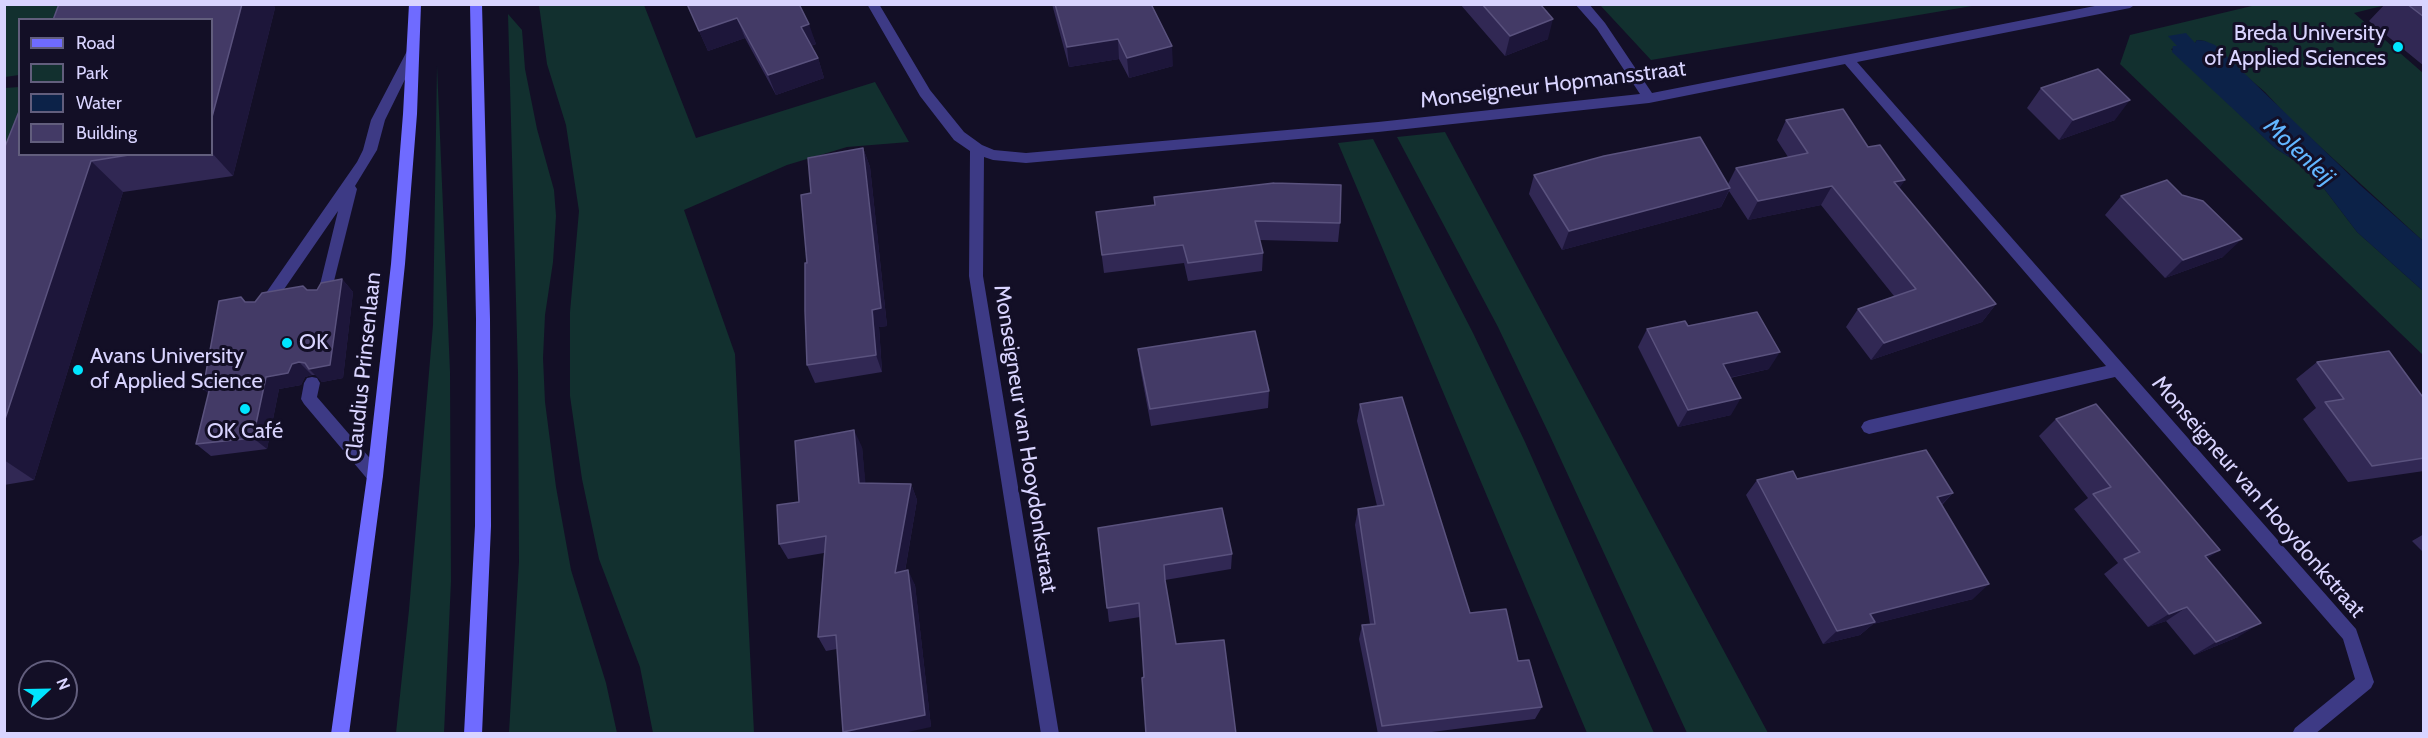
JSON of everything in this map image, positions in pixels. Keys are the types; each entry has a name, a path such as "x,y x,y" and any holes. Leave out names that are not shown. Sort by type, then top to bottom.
{"main road":[{"name":"Claudius Prinsenlaan","path":"340,734 375,476 398,264 415,4"},
{"path":"473,734 483,526 483,319 476,4"}],"street":[{"path":"873,4 895,45 941,116 959,136 977,149"},
{"path":"1581,4 1601,26 1649,98"},
{"name":"Monseigneur Hopmansstraat","path":"977,149 1011,158 1041,157 1378,127 1649,98 1849,61 2130,4"},
{"path":"263,309 352,180 370,150 378,120 413,51"},
{"name":"Monseigneur van Hooydonkstraat","path":"1849,61 2350,635 2365,682 2301,734"},
{"name":"Monseigneur van Hooydonkstraat","path":"977,149 976,276 1050,734"},
{"path":"324,297 352,180"},
{"path":"1869,427 2117,370"},
{"path":"312,383 309,399 375,476"}],"green space":[{"path":"4,5 92,5 86,18 18,18 18,75 5,77"},
{"path":"539,5 644,5 696,138 875,82 909,142 847,147 787,165 684,210 735,354 754,733 653,733 640,667 599,559 582,479 570,396 570,312 579,211 566,125 547,64"},
{"path":"1600,5 1978,5 1651,60"},
{"path":"2256,5 2386,5 2354,13 2423,73 2423,241 2290,119 2265,92 2205,41 2197,40 2195,43 2171,49 2275,148 2316,178 2357,232 2423,291 2423,355 2120,64 2130,35"},
{"path":"508,14 522,30 525,69 537,129 554,190 556,216 553,262 545,315 543,358 545,402 556,487 571,570 606,683 617,733 509,733 519,562 518,373"},
{"path":"437,66 450,372 451,581 444,733 396,733 409,610 433,325"},
{"path":"18,87 18,148 5,141 5,88"},
{"path":"1445,132 1768,733 1687,733 1498,327 1397,137"},
{"path":"1373,139 1473,333 1525,442 1654,733 1587,733 1338,143"}],"water":[{"name":"Molenleij","path":"2186,33 2195,43 2197,40 2215,45 2360,185 2423,241 2423,291 2357,232 2316,178 2275,148 2172,52 2173,46 2177,46 2168,36"}],"building":[{"path":"59,4 242,4 213,113 213,18 54,18"},
{"path":"687,4 799,4 809,24 801,27 818,58 768,75 737,18 699,31"},
{"path":"1055,4 1151,4 1172,46 1127,58 1118,39 1067,47"},
{"path":"1482,4 1540,4 1553,19 1510,36"},
{"path":"2407,4 2424,4 2424,17"},
{"path":"2098,69 2130,100 2073,120 2041,88"},
{"path":"1843,109 1868,147 1880,145 1905,180 1894,182 1996,304 1884,343 1858,309 1916,289 1832,186 1758,201 1736,168 1808,153 1786,120"},
{"path":"18,114 18,156 122,156 91,161 4,422 4,149"},
{"path":"1700,137 1730,188 1569,231 1534,175 1604,156"},
{"path":"863,148 881,308 872,310 876,355 807,365 805,263 807,263 801,195 811,193 808,158"},
{"path":"2167,180 2182,195 2203,201 2242,239 2183,260 2121,196"},
{"path":"1274,183 1341,185 1340,223 1255,221 1263,253 1188,263 1183,245 1102,255 1096,212 1155,205 1154,197"},
{"path":"342,279 330,365 309,369 305,363 299,362 292,364 288,373 266,377 253,438 196,444 210,387 203,389 219,301 241,297 245,302 255,302 262,293 303,286 307,290 317,290 321,283"},
{"path":"1757,312 1780,352 1723,364 1741,398 1688,410 1647,329 1685,321 1688,326"},
{"path":"1255,331 1269,391 1150,409 1138,349"},
{"path":"2389,351 2424,396 2424,458 2372,466 2325,402 2344,399 2317,362"},
{"path":"1402,397 1470,613 1506,609 1518,661 1529,660 1542,707 1382,726 1362,625 1375,624 1358,509 1384,505 1360,404"},
{"path":"2096,404 2220,550 2205,556 2261,623 2216,642 2187,607 2169,614 2124,559 2140,552 2093,494 2111,487 2056,419"},
{"path":"854,430 859,483 911,484 895,573 908,570 925,715 843,732 836,635 818,637 826,536 779,544 777,505 799,502 795,441"},
{"path":"1926,450 1953,493 1937,497 1989,584 1870,614 1875,622 1837,631 1757,480 1793,471 1797,479"},
{"path":"1222,508 1232,554 1164,565 1176,644 1224,640 1236,734 1146,734 1139,603 1107,608 1098,528"}],"place":[{"name":"Breda University of Applied Sciences","path":"2398,47"},
{"name":"OK","path":"287,343"},
{"name":"Avans University of Applied Science","path":"78,370"},
{"name":"OK Café","path":"245,409"}]}
